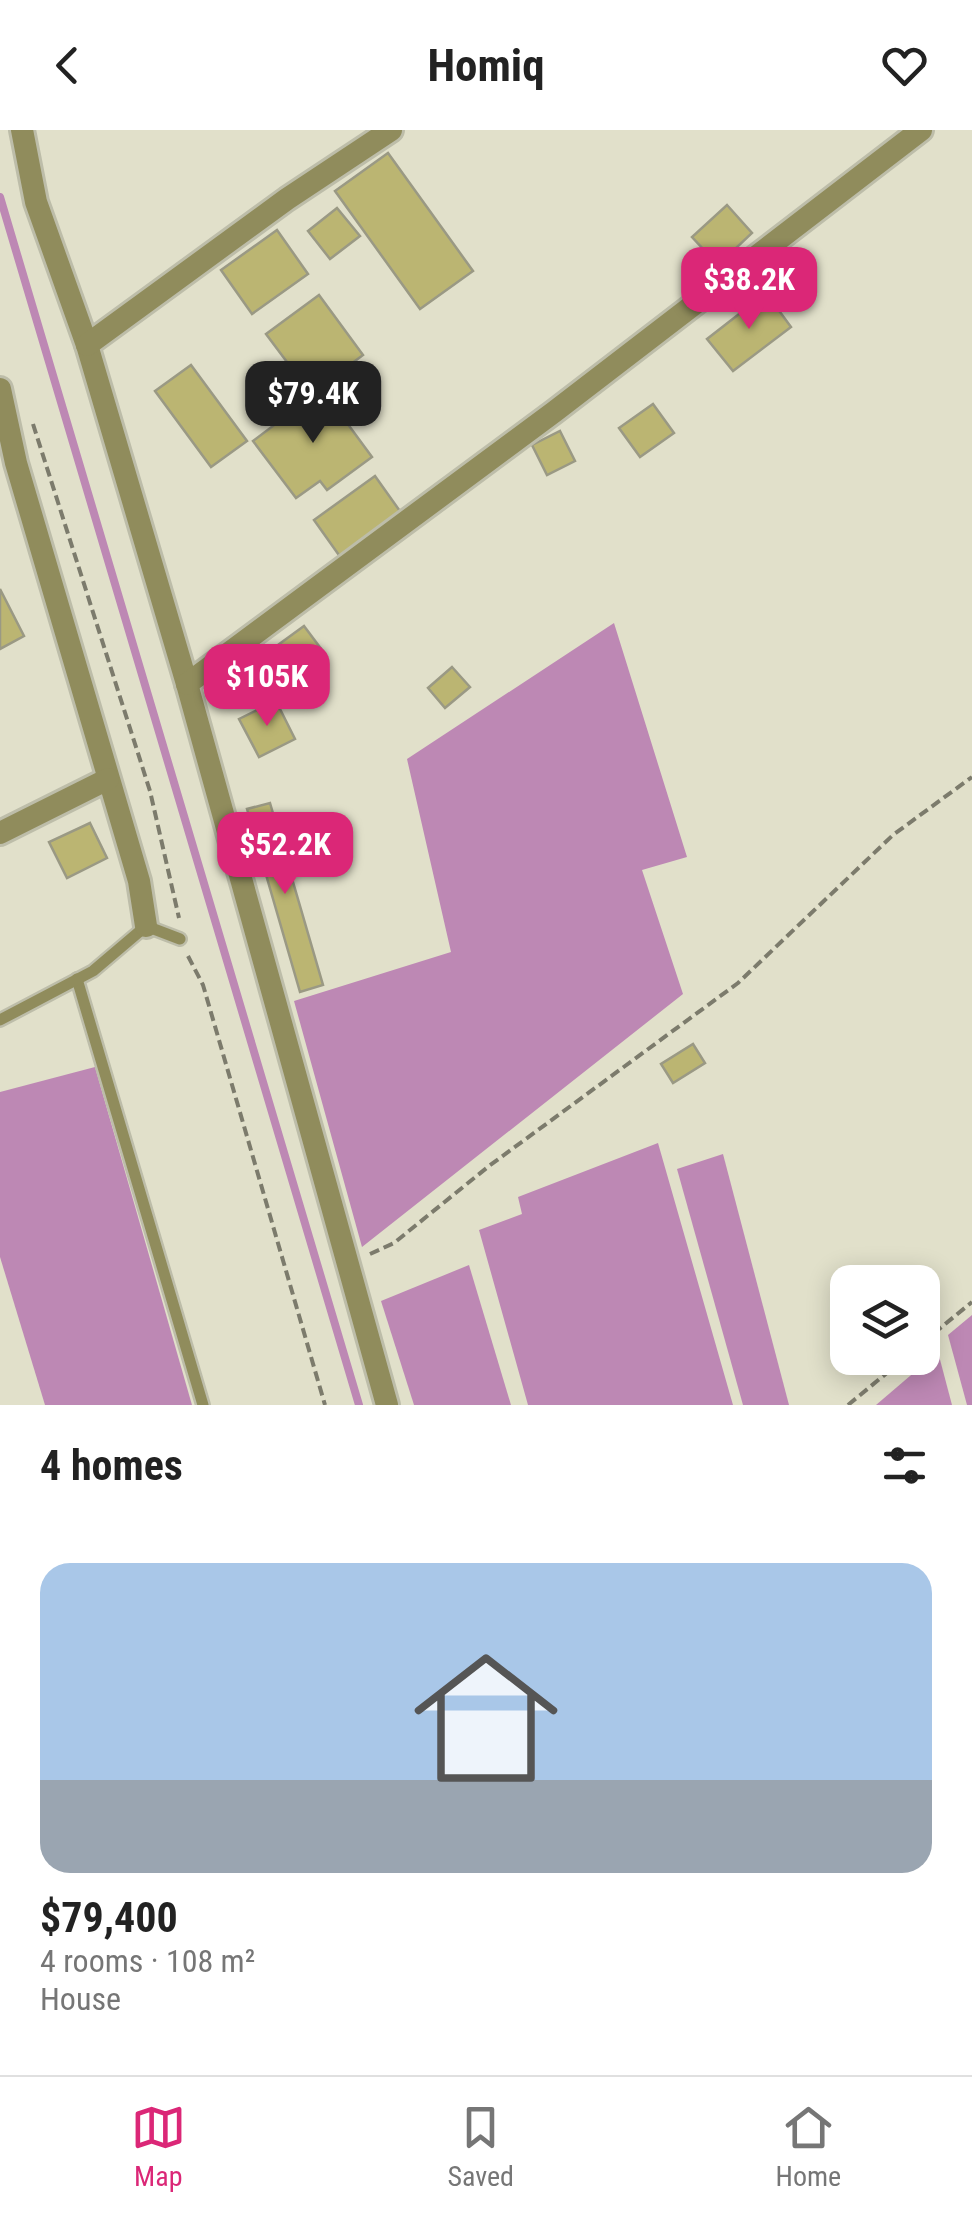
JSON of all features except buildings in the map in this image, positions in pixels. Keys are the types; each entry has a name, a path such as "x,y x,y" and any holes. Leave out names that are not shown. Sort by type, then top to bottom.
{"street":[{"path":"22,130 36,202 87,345 187,684 387,1405"},
{"path":"87,345 287,199 391,130"},
{"path":"187,684 554,412 921,130"},
{"path":"0,389 8,467 139,880 146,926"},
{"path":"0,833 108,779"}],"lane":[{"path":"0,1020 77,980 146,926 180,939"},
{"path":"77,980 203,1405"}],"path":[{"path":"33,423 150,791 180,923 180,939 203,985 325,1405"},
{"path":"346,1266 394,1243 489,1166 738,983 892,835 972,777"},
{"path":"940,1328 972,1302"},
{"path":"848,1405 884,1375"}],"shaded area":[{"path":"614,623 687,857 642,870 683,994 362,1247 294,1001 451,952 407,759"},
{"path":"95,1067 192,1405 45,1405 0,1257 0,1092"},
{"path":"658,1143 733,1405 528,1405 479,1230 522,1214 518,1197"},
{"path":"723,1154 789,1405 743,1405 677,1169"},
{"path":"469,1265 511,1405 414,1405 381,1301"},
{"path":"972,1315 972,1405 967,1405 948,1335"},
{"path":"940,1360 952,1405 876,1405 911,1375 940,1375"}],"waterway":[{"path":"0,197 359,1405"}]}
